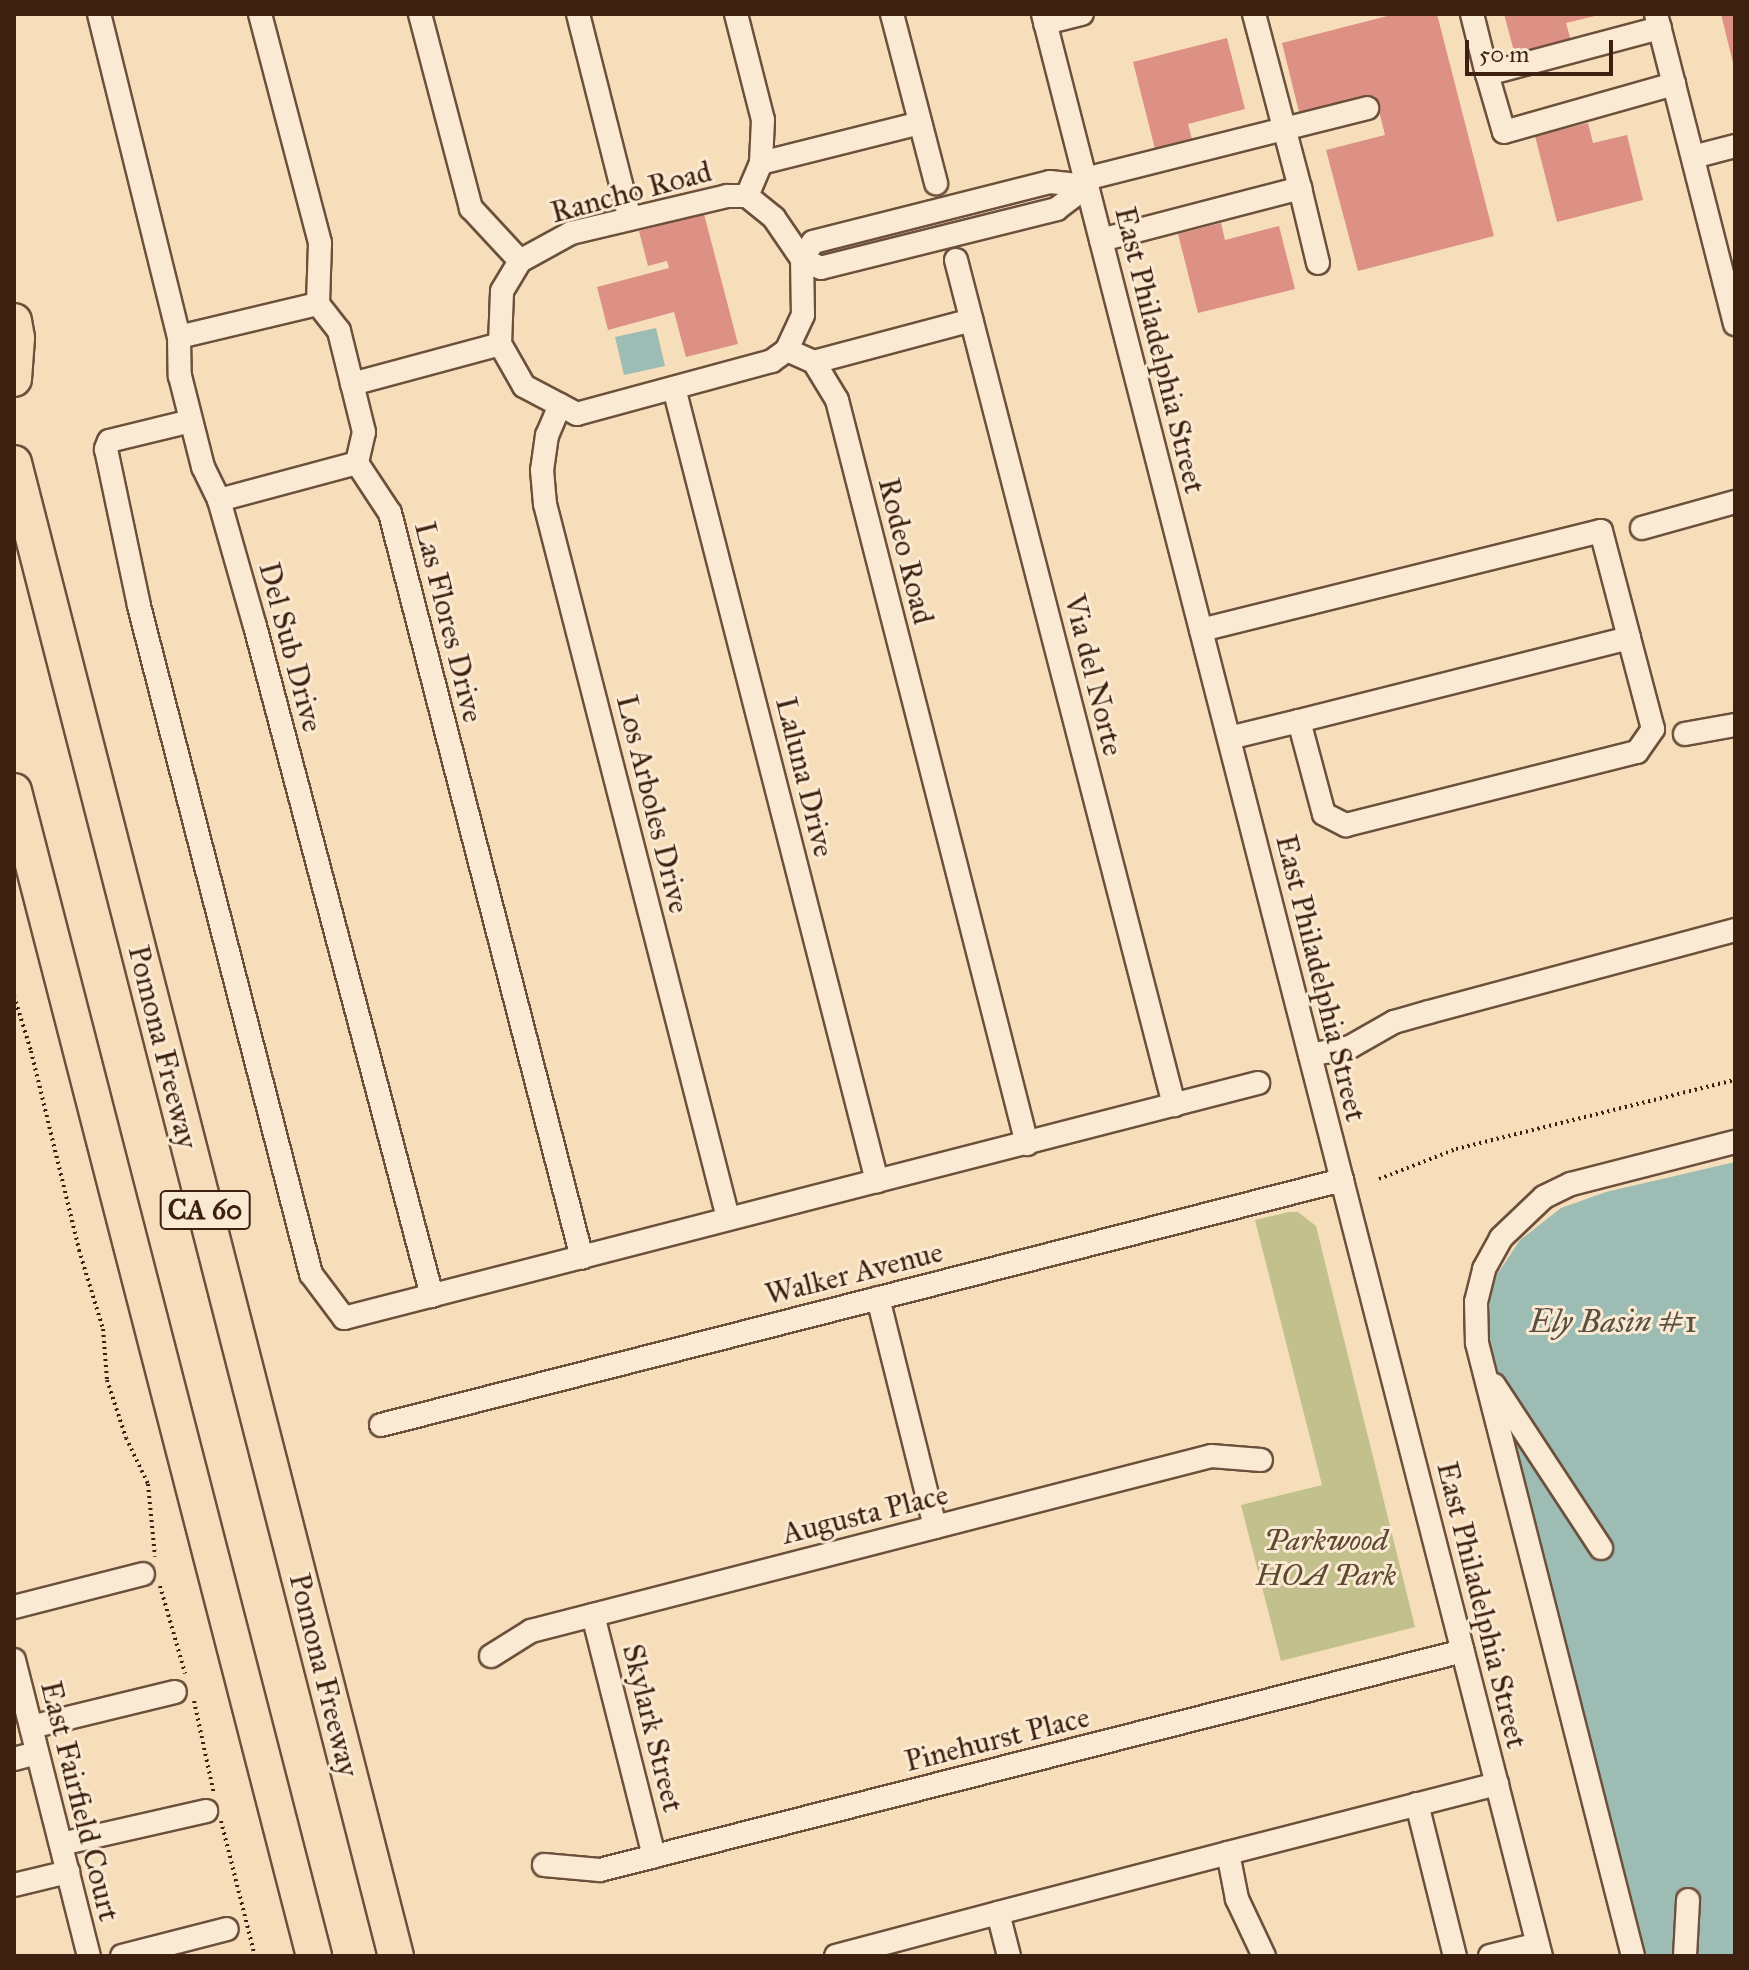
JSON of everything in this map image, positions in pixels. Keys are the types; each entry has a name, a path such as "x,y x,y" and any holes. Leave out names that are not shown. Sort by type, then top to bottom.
{"highway":[{"path":"14,321 17,338 14,379"},
{"name":"Pomona Freeway","path":"14,463 396,1956"},
{"name":"CA 60","path":"14,791 314,1956"},
{"path":"14,800 24,833"}],"street":[{"name":"Del Sub Drive","path":"99,14 179,337 180,376 191,421 203,467 219,500 432,1296"},
{"path":"219,500 357,463 364,432 339,331 318,304 320,243 260,14"},
{"path":"420,14 471,208 520,261 502,291 500,344 524,386 577,414 772,361 787,350 803,315 802,259 774,218 747,196 761,163 763,120 736,14"},
{"path":"578,14 630,219"},
{"path":"892,14 936,183"},
{"path":"1044,18 1082,14"},
{"path":"1254,14 1318,263"},
{"path":"1472,14 1504,132 1674,84"},
{"name":"East Philadelphia Street","path":"1044,18 1540,1950"},
{"path":"1487,74 1658,21 1735,324"},
{"path":"802,259 813,242 1050,182 1086,182 1367,108"},
{"path":"761,163 920,123"},
{"path":"1693,157 1735,146"},
{"path":"1101,240 1300,188"},
{"name":"Rancho Road","path":"520,261 571,233 727,196 747,196"},
{"name":"Via del Norte","path":"956,260 1174,1105"},
{"path":"179,337 318,304"},
{"path":"787,350 814,362 972,320"},
{"path":"352,384 500,344"},
{"name":"Rodeo Road","path":"814,362 837,400 1027,1144"},
{"name":"Laluna Drive","path":"674,388 877,1181"},
{"name":"Los Arboles Drive","path":"560,405 547,435 542,470 545,504 728,1218"},
{"path":"191,421 109,441 106,449 139,606 311,1274 344,1318 1258,1083"},
{"name":"Las Flores Drive","path":"357,463 390,513 582,1258"},
{"path":"1642,528 1735,502"},
{"path":"1201,630 1601,531 1653,729 1637,752 1346,825 1324,814 1299,721"},
{"path":"1229,738 1629,638"},
{"path":"1685,734 1735,725"},
{"path":"1310,1055 1350,1047 1394,1022 1735,930"},
{"path":"1633,1956 1483,1369 1477,1343 1476,1302 1490,1259 1501,1238 1544,1197 1571,1184 1735,1142"},
{"name":"Walker Avenue","path":"381,1425 1342,1180"},
{"path":"878,1298 935,1527"},
{"path":"1483,1369 1601,1548"},
{"name":"Augusta Place","path":"491,1656 531,1631 1211,1456 1261,1460"},
{"path":"14,1607 153,1571"},
{"name":"Skylark Street","path":"593,1615 654,1856"},
{"name":"Pinehurst Place","path":"544,1865 600,1870 1463,1651"},
{"name":"East Fairfield Court","path":"14,1660 89,1956"},
{"path":"31,1727 184,1686"},
{"path":"14,1759 37,1753"},
{"path":"836,1956 874,1951 998,1913 1497,1784"},
{"path":"1417,1804 1455,1956"},
{"path":"61,1844 206,1811"},
{"path":"1228,1853 1237,1899 1264,1956"},
{"path":"14,1885 68,1872"},
{"path":"1685,1956 1688,1900"},
{"path":"998,1913 1009,1956"},
{"path":"122,1956 227,1929"},
{"path":"1490,1956 1540,1950"}],"path":[{"path":"14,996 38,1079 79,1250 103,1329 107,1380 126,1438 148,1484 153,1571 255,1956"},
{"path":"1379,1179 1456,1149 1735,1080"}],"green space":[{"name":"Parkwood HOA Park","path":"1298,1212 1316,1226 1415,1627 1281,1661 1241,1505 1322,1485 1255,1220"}],"water":[{"path":"656,328 665,366 624,375 615,337"},
{"name":"Ely Basin #1","path":"1735,1162 1735,1956 1644,1956 1489,1337 1490,1285 1520,1240 1561,1208 1606,1192"}],"building":[{"path":"1395,14 1437,14 1494,236 1358,271 1326,150 1385,135 1375,96 1300,116 1282,43"},
{"path":"1504,14 1599,15 1566,23 1571,41 1515,55"},
{"path":"1721,14 1735,14 1735,67 1734,67"},
{"path":"1227,38 1245,109 1188,124 1192,139 1155,149 1133,62"},
{"path":"1588,123 1593,143 1627,135 1643,200 1557,222 1535,136"},
{"path":"704,214 738,344 686,357 674,312 608,330 597,287 669,268 667,261 648,266 639,231"},
{"path":"1221,223 1225,240 1279,226 1295,289 1198,313 1178,234"}]}
